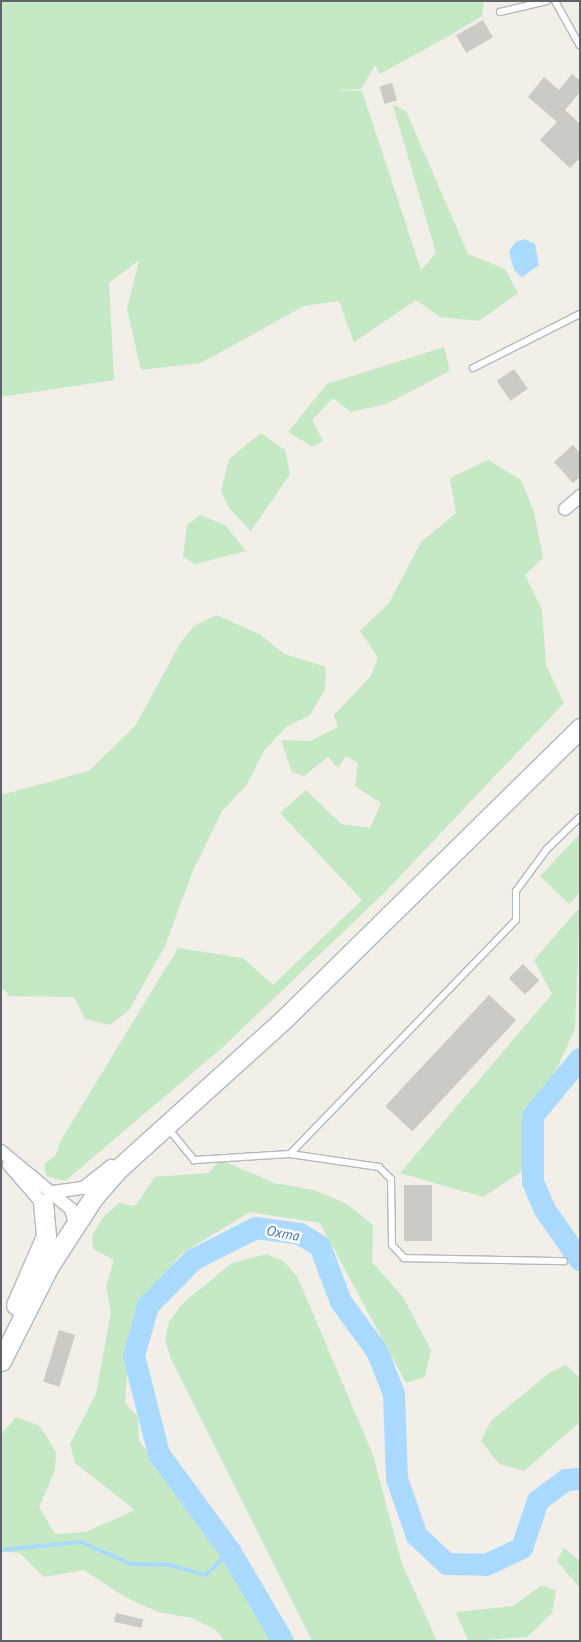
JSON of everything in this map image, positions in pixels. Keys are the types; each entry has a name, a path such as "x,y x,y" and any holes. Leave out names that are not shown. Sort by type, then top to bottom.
{"main road":[{"path":"1,1361 9,1343 75,1224 134,1156 286,1018 580,728"},
{"path":"48,1198 59,1222 75,1224"},
{"path":"9,1343 14,1310 46,1236 48,1198"}],"street":[{"path":"565,509 580,496"},
{"path":"1,1151 48,1198"},
{"path":"1,1155 48,1198"},
{"path":"48,1198 83,1188 134,1156"}],"lane":[{"path":"500,12 547,1"},
{"path":"555,1 580,46"},
{"path":"473,368 580,314"},
{"path":"290,1154 516,920 516,891 546,849 580,817"},
{"path":"166,1126 194,1160 290,1154 379,1166 391,1178 392,1245 404,1258 564,1260"}],"green space":[{"path":"1,1 484,1 482,16 454,33 380,74 375,65 361,89 331,90 362,91 421,270 436,253 393,105 406,111 468,254 505,269 518,293 479,321 440,317 416,300 354,342 339,301 304,306 201,363 141,370 127,309 139,260 109,283 114,380 1,397"},
{"path":"444,347 450,371 386,404 351,412 333,398 312,420 323,441 313,447 288,432 327,384"},
{"path":"261,433 285,450 290,474 251,531 229,508 221,491 229,459"},
{"path":"488,460 521,480 534,512 543,558 525,575 542,610 546,665 564,703 385,892 223,1047 65,1181 46,1176 44,1164 56,1155 60,1142 178,948 243,958 273,985 362,900 280,813 306,790 341,824 370,828 381,803 355,786 358,763 346,756 338,768 328,757 304,776 292,772 281,740 310,741 338,727 334,715 371,676 378,657 360,631 389,603 421,542 456,513 450,478"},
{"path":"200,515 225,525 246,551 195,564 183,557 187,525"},
{"path":"217,615 259,634 285,654 326,667 325,689 310,715 286,727 264,751 246,786 222,811 192,873 165,946 129,1010 110,1025 85,1019 74,997 10,996 1,987 1,795 89,771 135,726 181,642 194,626"},
{"path":"580,834 580,893 569,904 540,876"},
{"path":"580,907 575,1029 556,1070 527,1113 527,1168 483,1197 400,1173 552,994 534,960"},
{"path":"221,1160 274,1183 314,1190 347,1204 373,1225 372,1262 403,1297 431,1350 425,1377 406,1383 320,1223 250,1212 181,1254 142,1302 129,1347 125,1403 138,1417 139,1441 221,1543 279,1641 224,1641 217,1631 192,1618 158,1612 125,1597 84,1570 44,1577 20,1553 1,1551 1,1435 16,1417 40,1426 56,1452 55,1470 39,1507 55,1534 86,1532 135,1510 75,1463 70,1444 96,1394 111,1312 106,1286 114,1260 93,1249 92,1236 102,1218 119,1203 135,1206 155,1177 208,1173"},
{"path":"267,1254 284,1262 297,1276 373,1455 402,1564 437,1641 312,1641 171,1359 165,1340 169,1322 183,1303 232,1263"},
{"path":"566,1365 580,1378 580,1422 524,1471 499,1464 481,1441 491,1421 549,1373"},
{"path":"564,1548 580,1561 580,1588 557,1561"},
{"path":"542,1585 556,1591 552,1613 527,1637 468,1641 456,1612 513,1606"}],"water":[{"path":"525,239 535,244 539,265 522,277 514,270 509,251 516,242"}],"building":[{"path":"483,20 493,37 466,53 456,36"},
{"path":"572,74 580,81 580,92 565,110 580,124 580,158 570,168 540,140 557,122 528,97 544,77 559,90"},
{"path":"392,83 397,100 384,104 380,87"},
{"path":"514,369 528,389 511,401 497,381"},
{"path":"573,445 580,453 580,477 573,483 554,462"},
{"path":"523,964 539,980 525,994 509,978"},
{"path":"489,995 516,1020 412,1131 385,1106"},
{"path":"404,1185 432,1185 432,1241 404,1241"},
{"path":"59,1330 75,1335 59,1387 43,1382"},
{"path":"116,1613 143,1619 141,1628 114,1622"}],"waterway":[{"name":"Охта","path":"580,1059 533,1116 533,1182 545,1210 580,1260"},
{"name":"Охта","path":"283,1641 230,1551 159,1454 134,1356 148,1306 193,1260 256,1228 300,1234 320,1246 341,1302 377,1351 394,1394 397,1479 417,1536 447,1564 486,1565 522,1548 538,1501 566,1480 580,1479"},
{"path":"1,1550 81,1542 131,1564 170,1565 206,1575 230,1551"}]}
